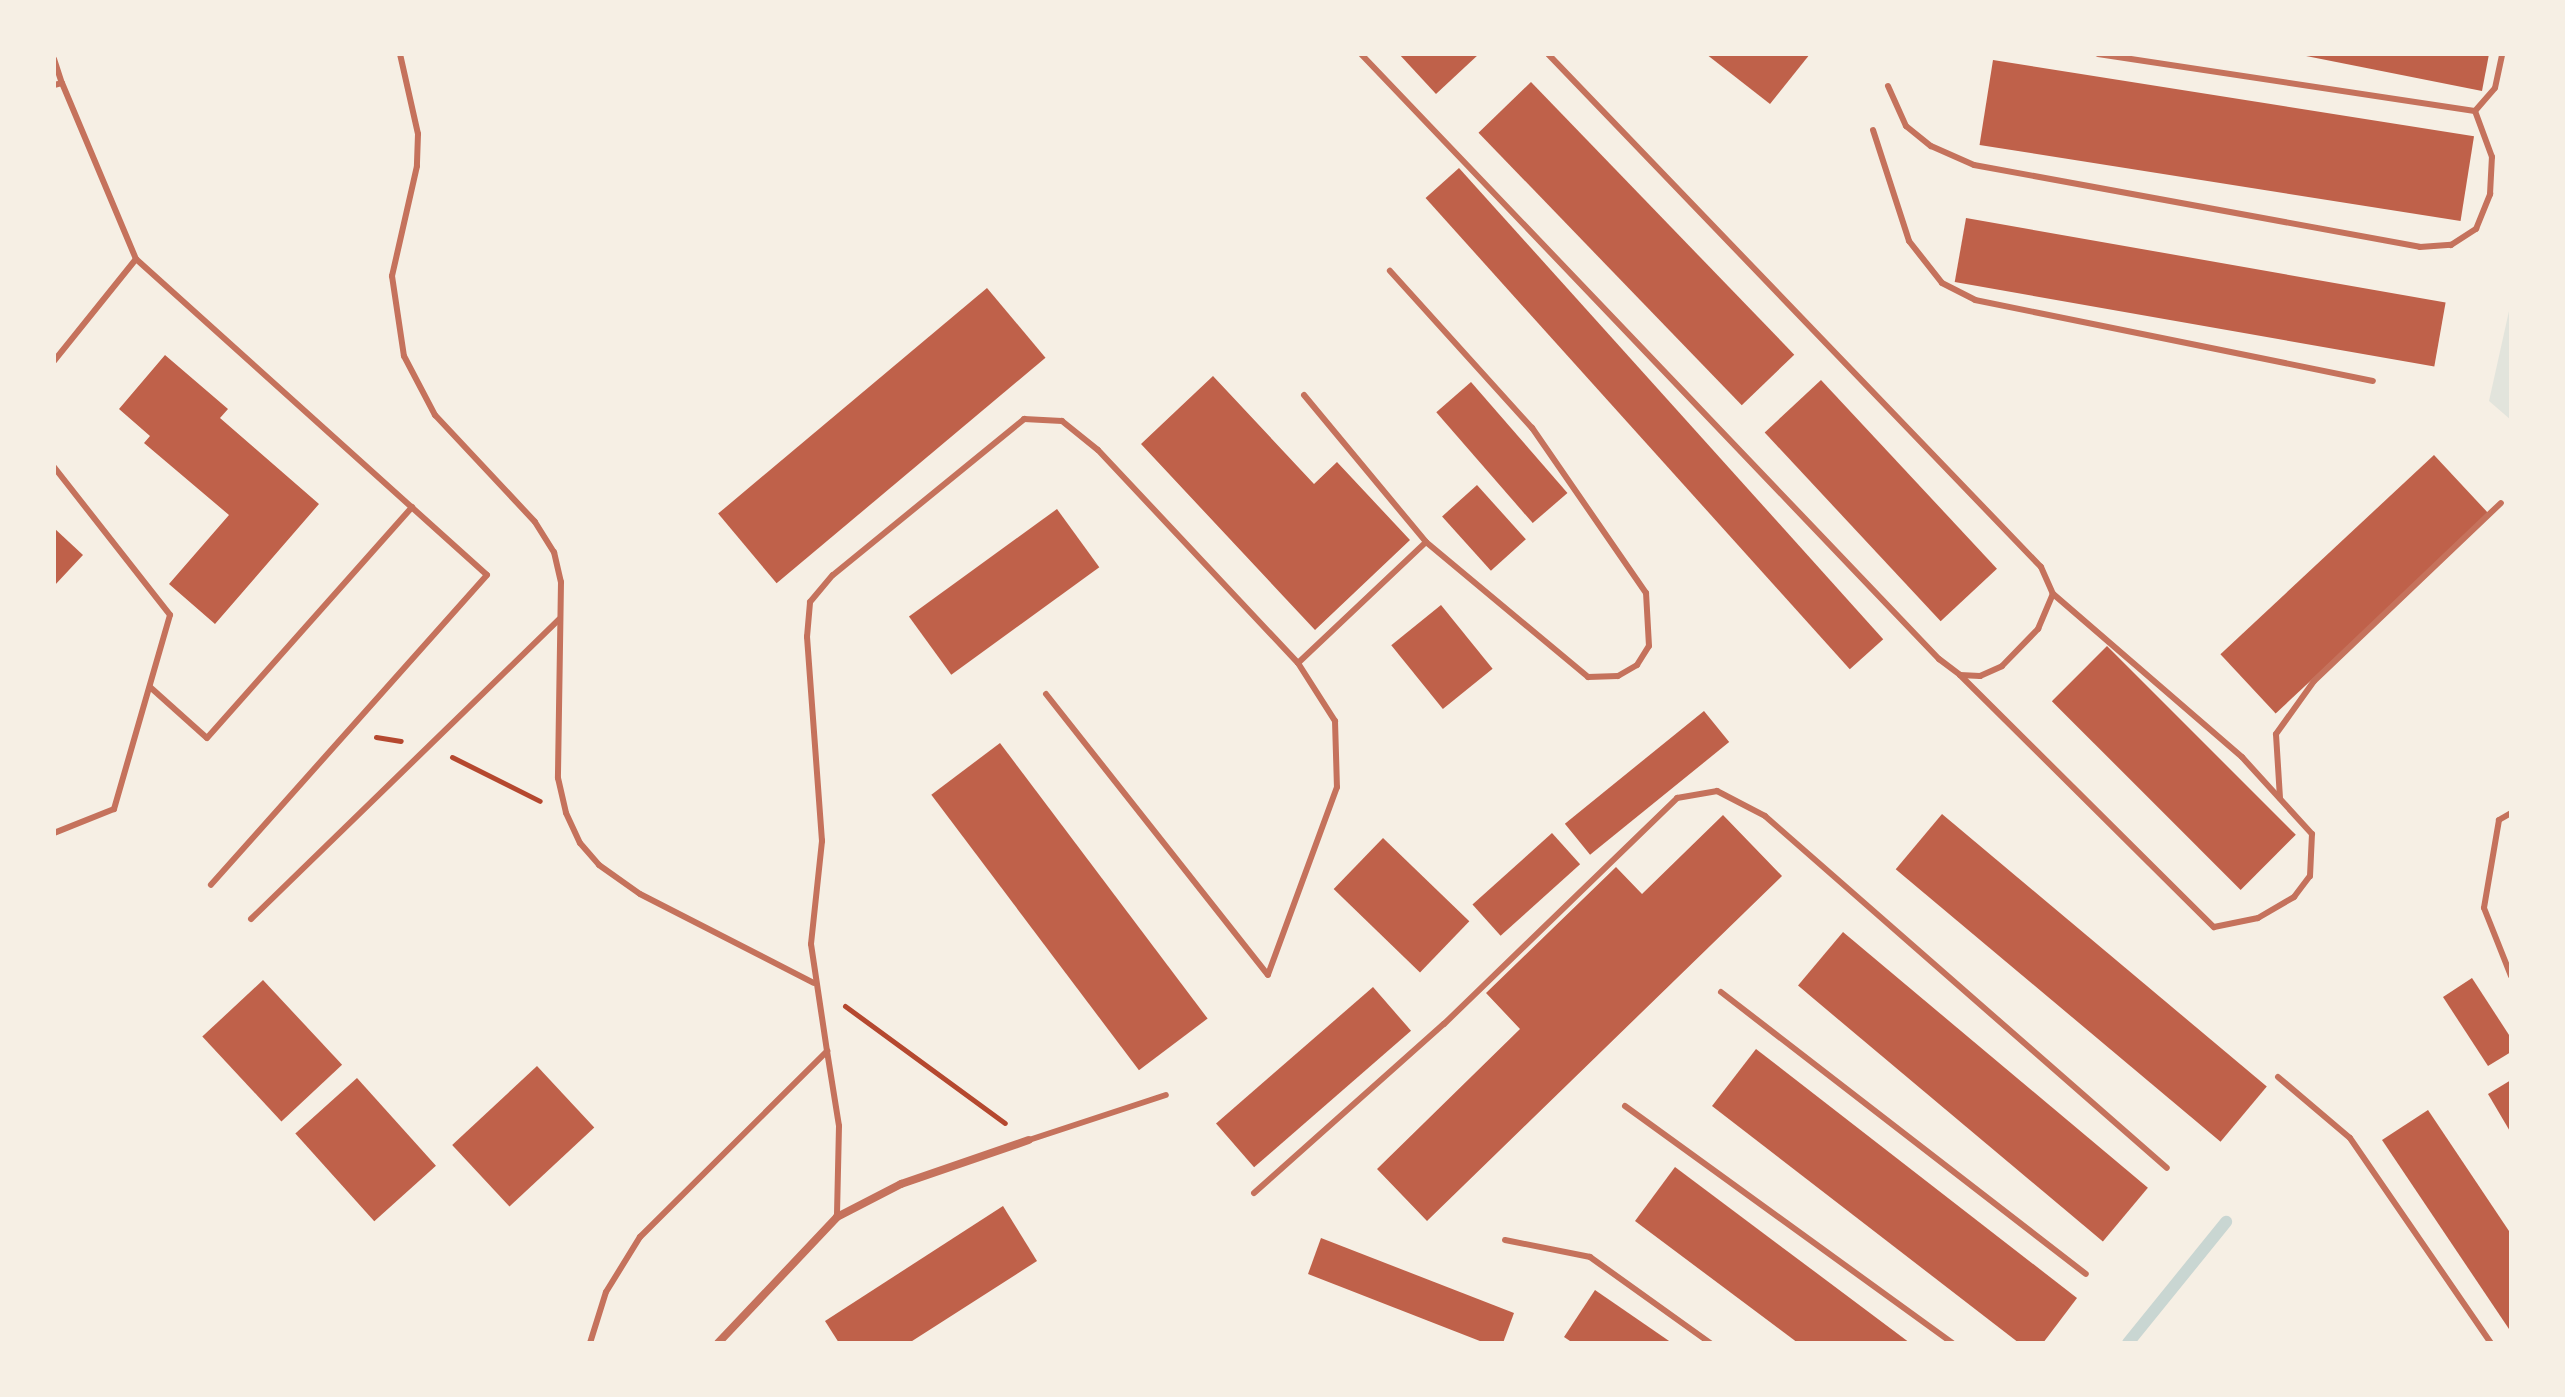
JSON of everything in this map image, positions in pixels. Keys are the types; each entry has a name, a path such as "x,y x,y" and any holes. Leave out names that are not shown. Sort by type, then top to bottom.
{"street":[{"path":"718,1343 837,1217 901,1184 1029,1140"}],"lane":[{"path":"400,54 418,134 417,166 392,276 404,356 435,415 535,522 554,552 561,582 555,706 558,778 566,813 580,843 599,865 640,894 814,983"},
{"path":"1361,54 1960,675 2214,927 2258,918 2294,897 2310,876 2312,834 2242,757 2053,594 2041,567 1548,54"},
{"path":"2098,54 2475,111"},
{"path":"2475,111 2495,88 2502,54"},
{"path":"54,59 58,84 136,259 487,575 211,885"},
{"path":"1888,86 1906,126 1931,146 1974,165 2420,247 2451,245 2476,229 2490,194 2492,157 2475,111"},
{"path":"1873,130 1909,241 1942,283 1975,300 2373,381"},
{"path":"54,361 136,259"},
{"path":"1304,395 1426,542 1588,677 1618,676 1637,665 1649,646 1646,593 1532,428 1390,271"},
{"path":"837,1217 839,1126 814,983 811,944 822,841 807,637 810,602 833,575 1024,419 1062,421 1098,450 1298,663 1335,721 1337,787 1268,975 1046,694"},
{"path":"54,467 170,615 114,809 54,833"},
{"path":"2280,798 2276,734 2314,681 2501,503"},
{"path":"150,687 207,738 412,507"},
{"path":"1298,663 1426,542"},
{"path":"1960,675 1980,676 2002,666 2038,629 2053,594"},
{"path":"251,919 559,619"},
{"path":"1254,1193 1444,1024 1677,798 1717,791 1765,816 2167,1168"},
{"path":"2511,813 2499,820 2484,908 2511,976"},
{"path":"2502,959 2511,953"},
{"path":"1721,992 2086,1274"},
{"path":"590,1343 606,1292 640,1237 827,1051"},
{"path":"2278,1077 2350,1138 2491,1343"},
{"path":"1029,1140 1166,1095"},
{"path":"1625,1106 1952,1343"},
{"path":"1505,1240 1590,1257 1710,1343"}],"path":[{"path":"347,732 430,745 566,813"},
{"path":"814,983 1029,1140"}],"shaded area":[{"path":"2511,302 2511,420 2489,401"}],"building":[{"path":"1399,54 1479,54 1436,94"},
{"path":"1706,54 1810,54 1770,104"},
{"path":"2296,54 2489,54 2482,91"},
{"path":"1993,60 2474,136 2461,221 1980,145"},
{"path":"1531,82 1794,355 1742,405 1478,133"},
{"path":"1459,168 1883,639 1850,669 1426,198"},
{"path":"1966,218 2446,303 2434,367 1955,282"},
{"path":"987,288 1045,358 777,583 718,514"},
{"path":"165,355 228,409 220,418 319,504 215,624 169,584 229,515 144,443 150,436 119,409"},
{"path":"1213,376 1314,484 1337,462 1410,540 1315,630 1141,444"},
{"path":"1821,380 1997,569 1941,621 1765,433"},
{"path":"1471,382 1567,493 1533,523 1436,412"},
{"path":"2434,455 2489,514 2276,713 2220,654"},
{"path":"1477,485 1526,539 1491,571 1442,516"},
{"path":"1057,509 1099,567 951,675 909,617"},
{"path":"54,528 83,555 54,586"},
{"path":"1441,605 1493,669 1443,709 1391,645"},
{"path":"2107,646 2296,835 2241,890 2052,701"},
{"path":"1704,711 1729,742 1590,855 1565,824"},
{"path":"1000,743 1208,1019 1139,1070 931,795"},
{"path":"1942,814 2267,1087 2221,1142 1896,869"},
{"path":"1723,815 1782,876 1427,1221 1377,1169 1520,1029 1486,993 1616,867 1642,894"},
{"path":"1552,833 1580,864 1501,936 1472,905"},
{"path":"1383,838 1469,921 1420,972 1334,889"},
{"path":"1843,932 2148,1188 2103,1241 1798,986"},
{"path":"2472,978 2511,1038 2511,1052 2488,1066 2443,997"},
{"path":"263,980 342,1065 281,1121 202,1037"},
{"path":"1373,987 1411,1031 1254,1167 1216,1123"},
{"path":"1756,1049 2077,1298 2043,1343 2019,1343 1712,1106"},
{"path":"537,1066 594,1127 509,1207 452,1145"},
{"path":"357,1078 436,1166 374,1221 295,1134"},
{"path":"2511,1080 2511,1133 2488,1094"},
{"path":"2428,1110 2511,1234 2511,1332 2382,1140"},
{"path":"1675,1167 1910,1343 1798,1343 1635,1221"},
{"path":"1003,1206 1037,1261 909,1343 839,1343 825,1321"},
{"path":"1321,1238 1514,1313 1503,1343 1485,1343 1308,1274"},
{"path":"1595,1290 1672,1343 1573,1343 1564,1337"}],"waterway":[{"path":"2128,1343 2226,1222"}]}
